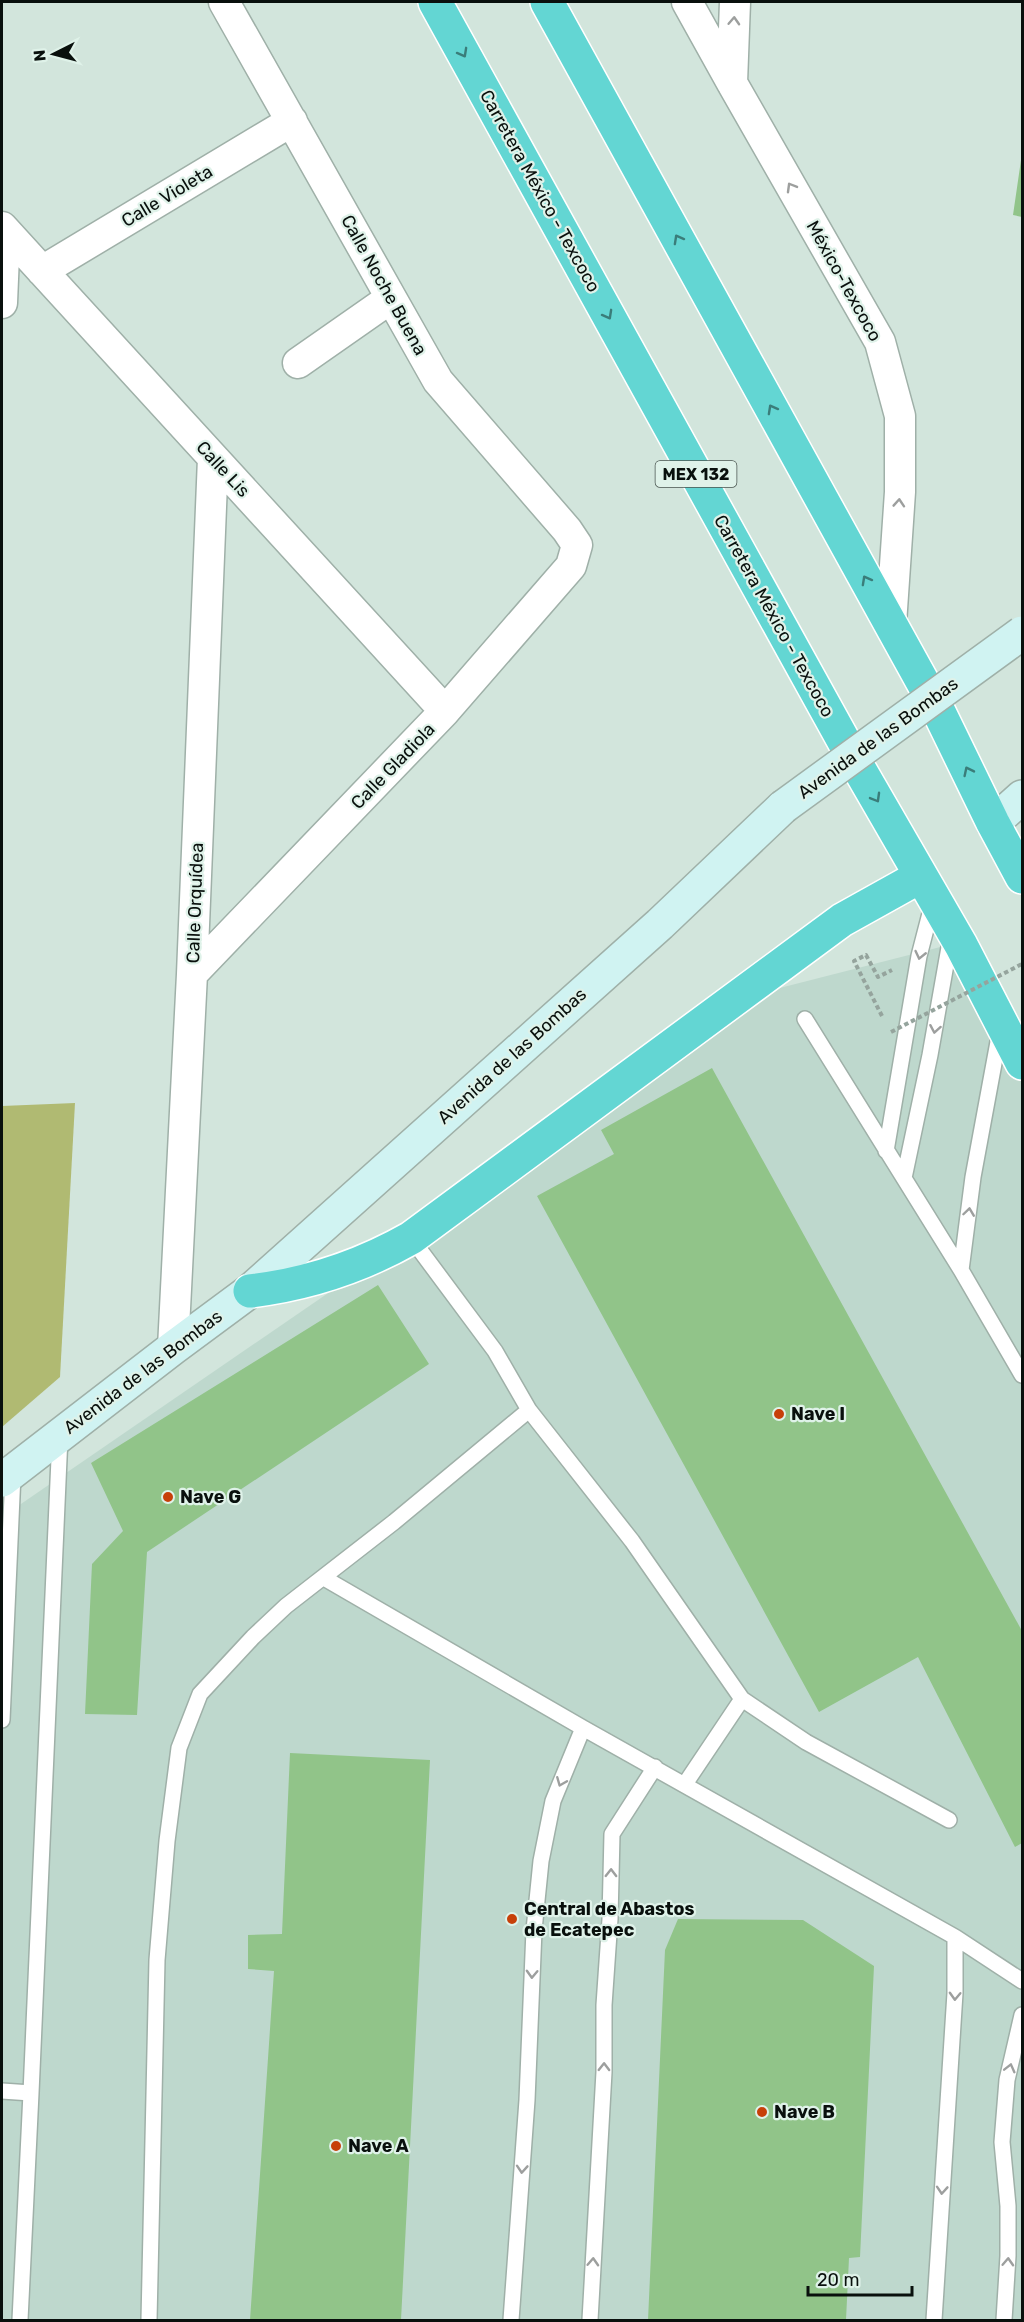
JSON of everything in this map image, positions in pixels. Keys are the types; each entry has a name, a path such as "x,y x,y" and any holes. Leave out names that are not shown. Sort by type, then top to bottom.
{"highway":[{"name":"Carretera México - Texcoco","path":"435,2 857,765 957,938"},
{"path":"547,2 937,708 993,823 1023,877"},
{"path":"250,1292 281,1288 343,1271 378,1257 411,1238 842,920 928,887"},
{"name":"MEX 132","path":"957,938 1023,1063"}],"main road":[{"name":"Avenida de las Bombas","path":"7,1476 173,1348 250,1292 660,924 783,807 1023,633"},
{"path":"993,823 1023,797"}],"street":[{"name":"Calle Noche Buena","path":"224,2 438,381 567,530 577,545"},
{"name":"México-Texcoco","path":"687,2 880,342 900,416 900,492 891,624"},
{"path":"732,83 735,2"},
{"name":"Calle Violeta","path":"42,271 292,121"},
{"path":"2,303 3,229"},
{"name":"Calle Lis","path":"3,229 445,711"},
{"path":"298,363 392,298"},
{"name":"Calle Orquídea","path":"173,1348 192,974 213,458"},
{"name":"Calle Gladiola","path":"192,974 445,711 571,566 577,545"}],"lane":[{"path":"886,1151 919,956 928,887"},
{"path":"904,1178 957,938"},
{"path":"805,1019 961,1270 1023,1375"},
{"path":"961,1270 973,1177 1001,1024"},
{"path":"411,1238 495,1351 529,1410 632,1541 742,1699 806,1742 949,1820"},
{"path":"149,2320 158,1960 167,1841 179,1748 200,1694 253,1637 286,1606 324,1578 529,1410"},
{"path":"20,2320 60,1435"},
{"path":"2,1720 7,1476"},
{"path":"324,1578 583,1728 955,1937 1023,1981"},
{"path":"685,1784 742,1699"},
{"path":"511,2320 527,2100 534,1930 541,1861 554,1801 583,1728"},
{"path":"590,2320 604,2072 604,2005 610,1919 612,1834 656,1767"},
{"path":"934,2320 955,1993 955,1937"},
{"path":"1004,2320 1008,2206 1002,2142 1007,2080 1023,2015"},
{"path":"2,2091 31,2093"}],"path":[{"path":"878,977 866,955 854,961 891,1032 1023,964"}],"shaded area":[{"name":"Central de Abastos de Ecatepec","path":"956,943 1022,1063 1022,2320 2,2320 2,1517 768,991"}],"green space":[{"path":"75,1103 60,1377 2,1427 2,1106"}],"building":[{"path":"1022,160 1022,217 1013,215"},
{"name":"Nave I","path":"712,1068 1022,1631 1022,1843 1015,1847 918,1657 819,1712 537,1196 614,1154 601,1130"},
{"name":"Nave G","path":"378,1285 429,1364 147,1552 137,1715 85,1714 92,1564 123,1531 91,1463"},
{"name":"Nave A","path":"290,1753 430,1760 401,2320 250,2320 274,1971 248,1969 248,1935 282,1934"},
{"name":"Nave B","path":"678,1919 803,1920 874,1966 860,2257 849,2258 846,2320 648,2320 665,1950"}],"place":[{"name":"Nave I","path":"779,1414"},
{"name":"Nave G","path":"168,1497"},
{"name":"Central de Abastos de Ecatepec","path":"512,1919"},
{"name":"Nave B","path":"762,2112"},
{"name":"Nave A","path":"336,2146"}]}
